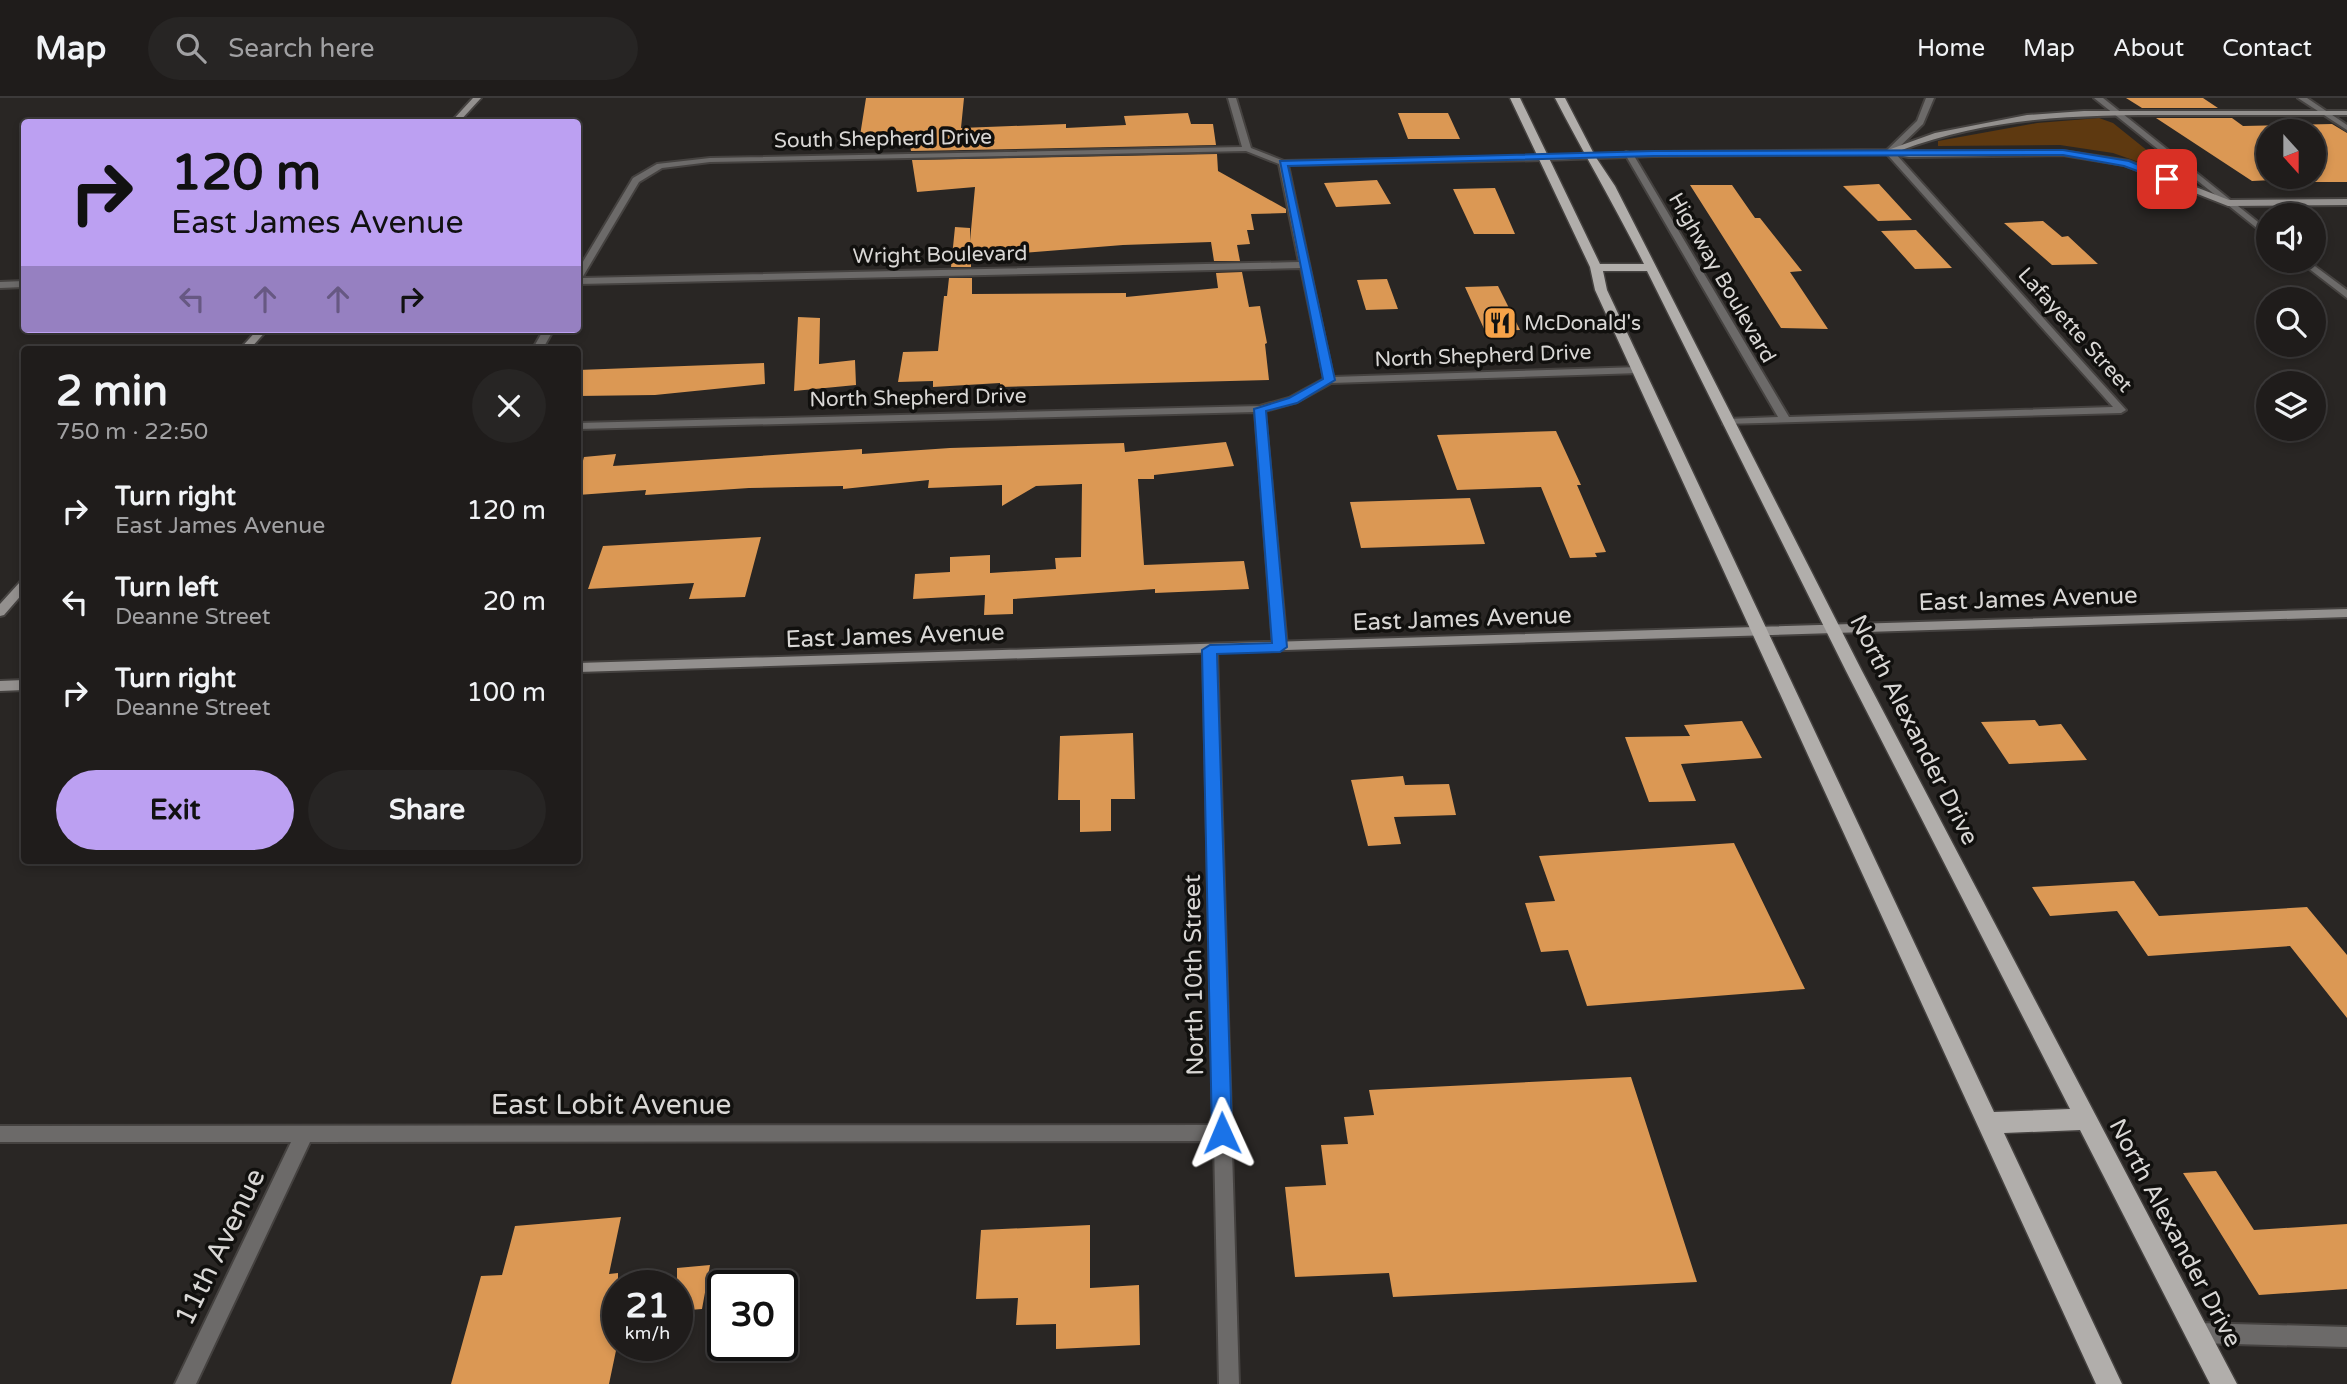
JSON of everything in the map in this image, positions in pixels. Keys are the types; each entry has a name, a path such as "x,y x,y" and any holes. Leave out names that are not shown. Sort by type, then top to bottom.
{"main road":[{"path":"458,119 477,98"},
{"path":"1515,98 1596,267 1601,290 1758,632 2109,1384"},
{"name":"North Alexander Drive","path":"1560,98 1590,156 1610,187 1832,629 2224,1384"},
{"path":"1889,152 1936,135 2027,117 2095,112 2347,113"},
{"path":"1544,159 1629,155 1889,152 1909,155 2076,154 2126,163 2228,203 2347,202"},
{"path":"1596,267 1650,268"},
{"path":"248,346 259,333"},
{"path":"0,612 21,588"},
{"name":"East James Avenue","path":"581,668 2347,613"},
{"path":"0,686 21,685"},
{"path":"1989,1123 2085,1119"}],"street":[{"path":"1232,98 1247,149 1283,163 1544,159"},
{"path":"1889,152 1915,130 1928,113 1930,98"},
{"path":"2098,98 2256,225"},
{"path":"2302,98 2347,128"},
{"name":"South Shepherd Drive","path":"581,274 636,180 660,166 710,160 1247,149"},
{"name":"Lafayette Street","path":"1785,420 2121,410 1889,152"},
{"name":"Highway Boulevard","path":"1629,155 1785,420"},
{"path":"1283,163 1329,380"},
{"name":"Wright Boulevard","path":"581,279 1304,265"},
{"path":"2319,273 2347,295"},
{"path":"0,285 21,284"},
{"name":"North Shepherd Drive","path":"581,426 1260,409 1293,400 1329,380 1639,370"},
{"path":"1260,409 1280,647"},
{"path":"1727,422 1785,420"},
{"name":"North 10th Street","path":"1210,650 1229,1384"},
{"name":"11th Avenue","path":"185,1384 305,1133"},
{"name":"East Lobit Avenue","path":"0,1134 1222,1133"},
{"path":"2197,1333 2347,1338"}],"shaded area":[{"path":"2099,118 2113,123 2179,176 2113,153 2060,145 1938,146 1938,141 2037,123"}],"building":[{"path":"866,98 964,98 961,128 1126,125 1124,116 1188,113 1191,124 1213,124 1216,145 911,151 910,146 893,147 893,140 859,142"},
{"path":"2126,98 2203,98 2218,108 2142,108"},
{"path":"1398,113 1448,113 1460,139 1408,139"},
{"path":"2156,118 2232,118 2243,126 2256,126 2256,181 2252,181"},
{"path":"2326,124 2332,124 2347,133 2347,182 2326,182"},
{"path":"1217,154 1218,171 1286,209 1286,213 1251,214 1254,230 1247,230 1250,244 1237,245 1240,261 1214,261 1211,242 1123,245 971,257 971,267 951,267 955,227 970,228 970,241 975,187 917,192 912,160"},
{"path":"1377,180 1391,204 1336,207 1324,183"},
{"path":"1879,184 1912,220 1878,221 1843,186"},
{"path":"1690,185 1732,185 1755,218 1760,218 1802,271 1790,272 1828,329 1781,328"},
{"path":"1495,188 1515,234 1474,234 1453,189"},
{"path":"2043,221 2062,237 2068,236 2098,264 2052,265 2004,223"},
{"path":"1916,230 1952,268 1915,269 1881,231"},
{"path":"1242,272 1249,307 1260,306 1267,343 1269,380 1000,387 1000,383 933,387 933,381 898,382 903,352 938,351 944,296 947,296 949,278 972,278 972,294 1126,293 1126,297 1218,288 1216,273"},
{"path":"1387,279 1398,309 1366,310 1357,280"},
{"path":"1498,286 1520,330 1485,331 1465,287"},
{"path":"798,317 820,318 819,364 855,360 856,385 794,391"},
{"path":"764,363 765,384 655,395 581,396 581,370"},
{"path":"1556,431 1581,485 1577,485 1606,552 1595,553 1597,557 1570,558 1541,487 1457,490 1437,435"},
{"path":"1226,442 1234,466 1154,475 1154,479 1138,479 1144,565 1244,561 1249,589 1155,593 1155,589 1013,599 1013,614 984,615 985,595 913,599 915,574 950,572 950,557 990,555 990,573 1056,569 1055,558 1081,557 1082,484 1036,486 1002,506 1002,485 928,488 929,480 843,489 843,486 749,488 645,495 646,490 581,495 581,468 584,457 616,454 613,466 862,449 862,454 950,448 1124,443 1125,452"},
{"path":"1470,498 1485,544 1361,548 1350,502"},
{"path":"761,537 745,597 689,599 694,583 588,589 603,546"},
{"path":"2035,720 2039,726 2061,724 2087,760 2009,764 1981,722"},
{"path":"1742,721 1762,758 1681,764 1696,801 1649,802 1625,737 1690,736 1684,725"},
{"path":"1133,733 1135,799 1111,799 1111,831 1080,832 1080,800 1058,800 1060,736"},
{"path":"1403,776 1405,785 1449,784 1456,815 1394,817 1401,844 1368,846 1351,780"},
{"path":"1734,843 1805,989 1587,1006 1568,950 1541,952 1525,903 1555,901 1539,856"},
{"path":"2134,881 2159,916 2307,907 2347,955 2347,1018 2290,946 2148,956 2117,911 2050,916 2032,887"},
{"path":"1631,1077 1697,1282 1393,1297 1389,1273 1295,1277 1285,1187 1326,1185 1321,1145 1348,1144 1344,1117 1374,1115 1369,1090"},
{"path":"2216,1171 2254,1230 2347,1224 2347,1289 2259,1295 2183,1173"},
{"path":"621,1217 610,1270 602,1270 602,1361 614,1361 609,1384 451,1384 481,1276 502,1275 515,1226"},
{"path":"1090,1225 1090,1288 1139,1285 1140,1345 1056,1349 1056,1324 1016,1325 1018,1298 976,1299 981,1230"},
{"path":"710,1265 702,1309 693,1310 693,1270 677,1268"}],"place":[{"name":"McDonald's","path":"1500,323"}],"route":[{"path":"1222,1133 1210,650 1280,647 1260,409 1293,400 1329,380 1283,163 1544,159 1654,154 2063,153 2126,163 2167,179"}]}
